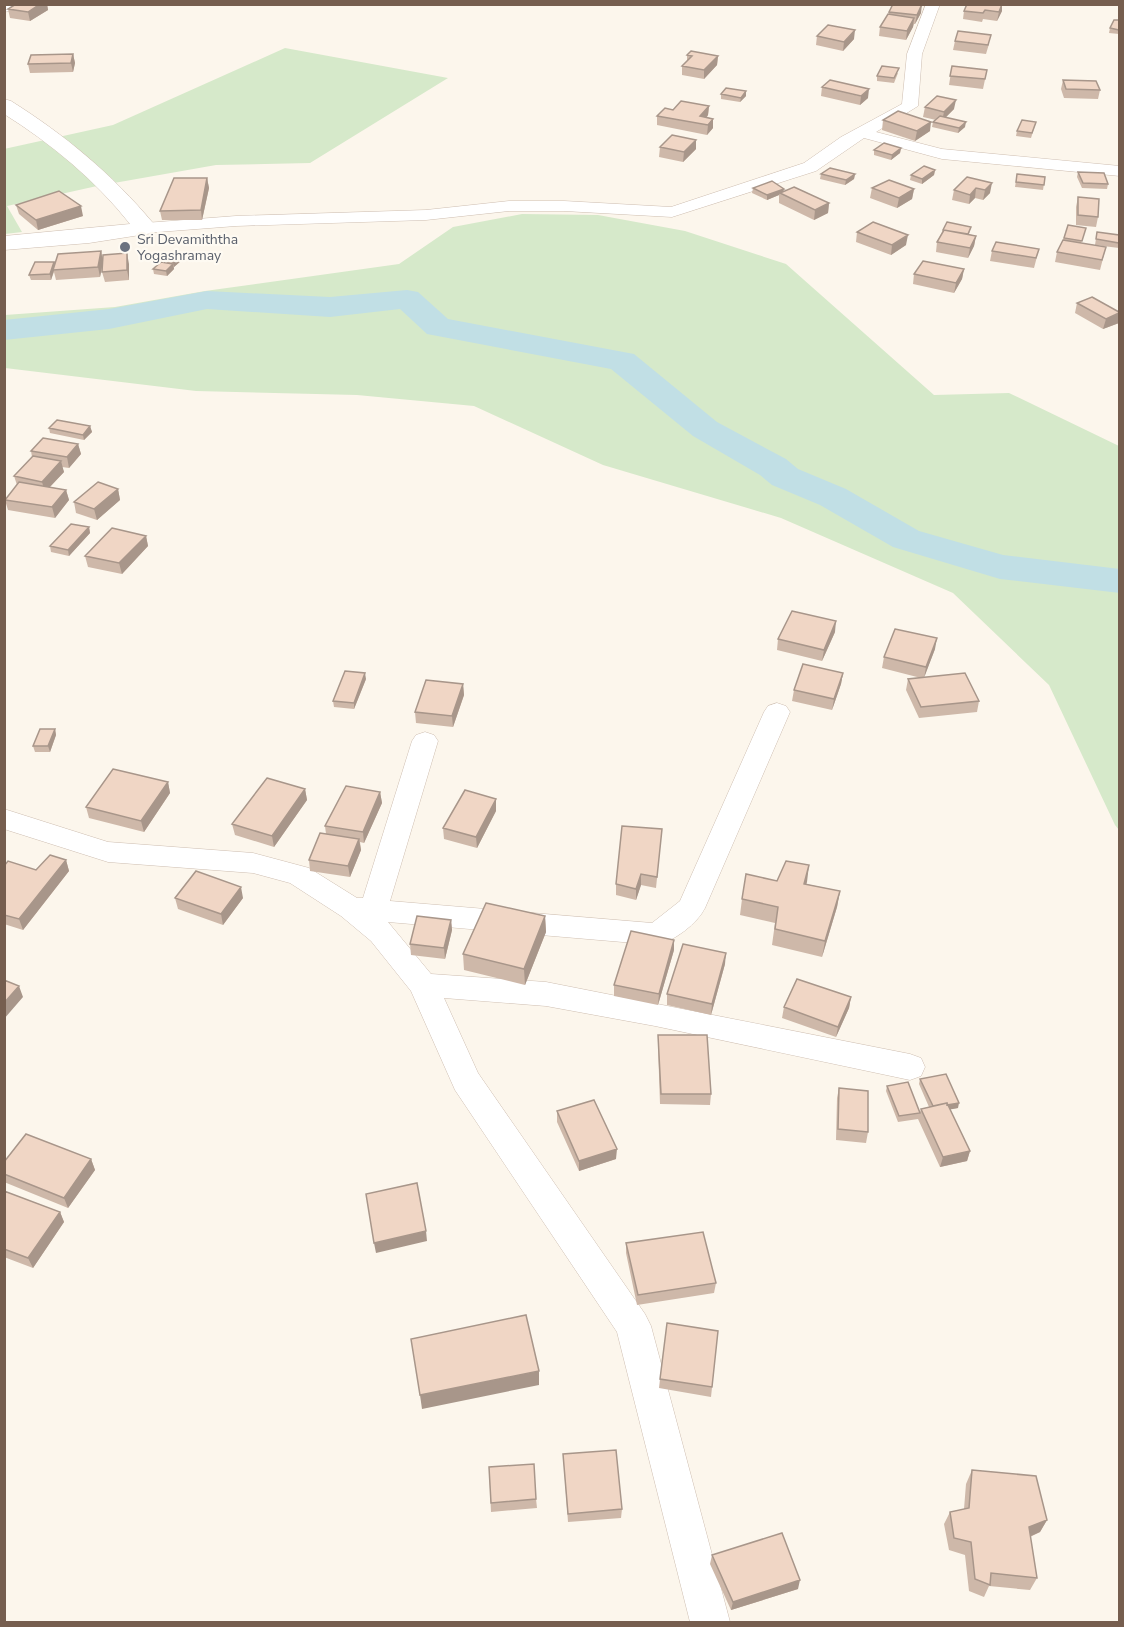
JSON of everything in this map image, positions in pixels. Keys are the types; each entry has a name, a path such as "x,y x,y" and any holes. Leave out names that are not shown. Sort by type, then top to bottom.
{"street":[{"path":"4,243 89,236 145,228 426,214 509,206 564,206 672,212 810,167 862,133 910,106 910,75 920,29 933,4"},
{"path":"4,105 38,127 120,196 145,228"},
{"path":"862,133 942,154 1119,171"},
{"path":"362,910 658,934 691,908 777,712"},
{"path":"362,910 425,741"},
{"path":"4,819 108,852 253,862 299,875 362,910 423,986 466,1081 633,1326 710,1623"},
{"path":"423,986 546,994 655,1014 910,1068"}],"green space":[{"path":"285,48 448,78 310,163 216,165 97,186 7,206 22,232 5,234 4,149 113,125"},
{"path":"522,214 598,215 685,231 786,264 934,395 1009,393 1119,446 1119,830 1049,685 953,593 781,518 603,465 474,406 357,395 196,391 5,368 5,315 115,307 205,291 399,264 453,227"}],"building":[{"path":"16,4 40,4 28,12 8,9"},
{"path":"893,4 922,4 917,15 889,12"},
{"path":"967,4 1002,4 999,12 985,10 983,13 964,11"},
{"path":"888,14 914,18 907,31 880,27"},
{"path":"1114,20 1119,20 1119,30 1110,28"},
{"path":"828,25 855,30 844,42 817,36"},
{"path":"958,31 991,35 988,45 955,41"},
{"path":"691,51 718,56 704,70 682,66 692,56 687,55"},
{"path":"73,54 71,63 28,64 31,55"},
{"path":"882,66 899,68 894,78 877,76"},
{"path":"952,66 987,70 985,79 950,76"},
{"path":"830,80 869,89 861,96 822,87"},
{"path":"1063,80 1096,81 1100,90 1066,89"},
{"path":"726,88 746,91 741,98 721,94"},
{"path":"937,96 956,100 944,112 925,107"},
{"path":"681,101 709,106 700,116 713,119 708,125 657,116 665,108 673,110"},
{"path":"898,111 931,122 917,131 883,120"},
{"path":"940,116 966,122 959,128 933,122"},
{"path":"1022,120 1036,122 1032,133 1017,131"},
{"path":"672,135 696,140 684,152 660,147"},
{"path":"884,143 901,148 892,155 874,150"},
{"path":"924,166 935,170 922,179 911,175"},
{"path":"830,168 855,174 846,180 821,174"},
{"path":"1078,172 1104,173 1108,184 1083,183"},
{"path":"1017,174 1045,177 1044,185 1016,182"},
{"path":"967,177 992,183 985,190 976,188 970,195 954,190"},
{"path":"174,178 207,178 201,210 160,211"},
{"path":"889,180 914,189 899,198 872,188"},
{"path":"772,181 784,189 767,195 753,188"},
{"path":"794,187 829,203 815,210 780,193"},
{"path":"59,191 81,206 36,220 16,205"},
{"path":"1078,197 1099,199 1098,217 1078,215"},
{"path":"873,222 908,235 892,245 857,232"},
{"path":"947,222 971,227 968,234 943,230"},
{"path":"1068,225 1086,228 1082,241 1064,238"},
{"path":"944,230 976,236 970,248 937,242"},
{"path":"1097,232 1119,235 1119,243 1096,239"},
{"path":"1063,240 1106,247 1102,260 1057,252"},
{"path":"996,242 1039,249 1036,258 992,251"},
{"path":"101,251 98,267 53,270 58,254"},
{"path":"127,253 127,270 102,272 103,255"},
{"path":"170,253 181,255 173,262 163,259"},
{"path":"923,261 964,269 956,283 914,274"},
{"path":"35,262 54,262 50,274 29,275"},
{"path":"161,262 173,264 166,271 153,269"},
{"path":"1092,297 1119,313 1106,319 1077,303"},
{"path":"57,420 90,426 83,435 49,428"},
{"path":"43,438 78,444 67,457 31,451"},
{"path":"33,456 61,461 42,482 14,476"},
{"path":"19,482 66,490 52,507 5,500"},
{"path":"98,482 118,489 94,509 74,502"},
{"path":"71,524 89,527 68,550 50,546"},
{"path":"112,528 146,536 119,563 85,556"},
{"path":"792,611 836,621 824,650 778,639"},
{"path":"895,629 937,638 926,667 884,657"},
{"path":"803,664 843,673 834,699 794,690"},
{"path":"345,671 365,673 354,703 333,701"},
{"path":"965,673 979,701 921,707 908,679"},
{"path":"426,680 463,684 452,716 415,712"},
{"path":"40,729 55,729 48,746 33,746"},
{"path":"113,769 168,782 141,821 86,807"},
{"path":"267,778 305,789 272,836 232,824"},
{"path":"346,786 380,792 363,832 325,826"},
{"path":"465,790 496,799 476,837 443,828"},
{"path":"622,826 662,829 657,877 641,874 636,889 616,884"},
{"path":"320,833 359,839 348,866 309,860"},
{"path":"50,855 66,860 19,919 4,915 4,866 8,861 36,870"},
{"path":"786,861 809,865 804,884 840,891 825,941 775,929 778,907 742,899 746,874 777,881"},
{"path":"196,871 241,887 221,914 175,898"},
{"path":"486,903 545,916 524,969 463,954"},
{"path":"417,916 451,920 444,948 410,944"},
{"path":"631,931 674,940 659,994 614,985"},
{"path":"683,944 726,953 712,1004 667,994"},
{"path":"797,979 851,997 838,1027 784,1007"},
{"path":"4,980 19,986 4,1003"},
{"path":"658,1035 707,1035 711,1094 661,1094"},
{"path":"946,1074 959,1103 933,1106 920,1079"},
{"path":"908,1082 920,1113 899,1116 887,1086"},
{"path":"839,1088 868,1091 868,1132 838,1129"},
{"path":"594,1100 617,1149 579,1161 557,1111"},
{"path":"947,1103 970,1151 943,1157 921,1109"},
{"path":"26,1134 91,1159 64,1198 4,1174 4,1162"},
{"path":"417,1183 426,1231 374,1243 366,1194"},
{"path":"4,1191 60,1212 28,1258 4,1249"},
{"path":"703,1232 716,1283 638,1295 626,1243"},
{"path":"526,1315 539,1371 420,1395 411,1339"},
{"path":"667,1323 718,1331 712,1387 660,1379"},
{"path":"616,1450 622,1509 568,1514 563,1454"},
{"path":"534,1464 536,1499 491,1503 489,1467"},
{"path":"972,1470 1036,1476 1047,1520 1029,1527 1037,1578 991,1573 990,1585 975,1579 971,1542 954,1538 950,1512 969,1508"},
{"path":"782,1533 800,1580 733,1602 712,1555"}],"waterway":[{"path":"4,330 109,319 207,300 330,307 407,299 438,327 622,361 705,429 773,467 785,477 833,497 906,539 1000,567 1120,581"}],"place":[{"name":"Sri Devamiththa Yogashramay","path":"125,247"}]}
